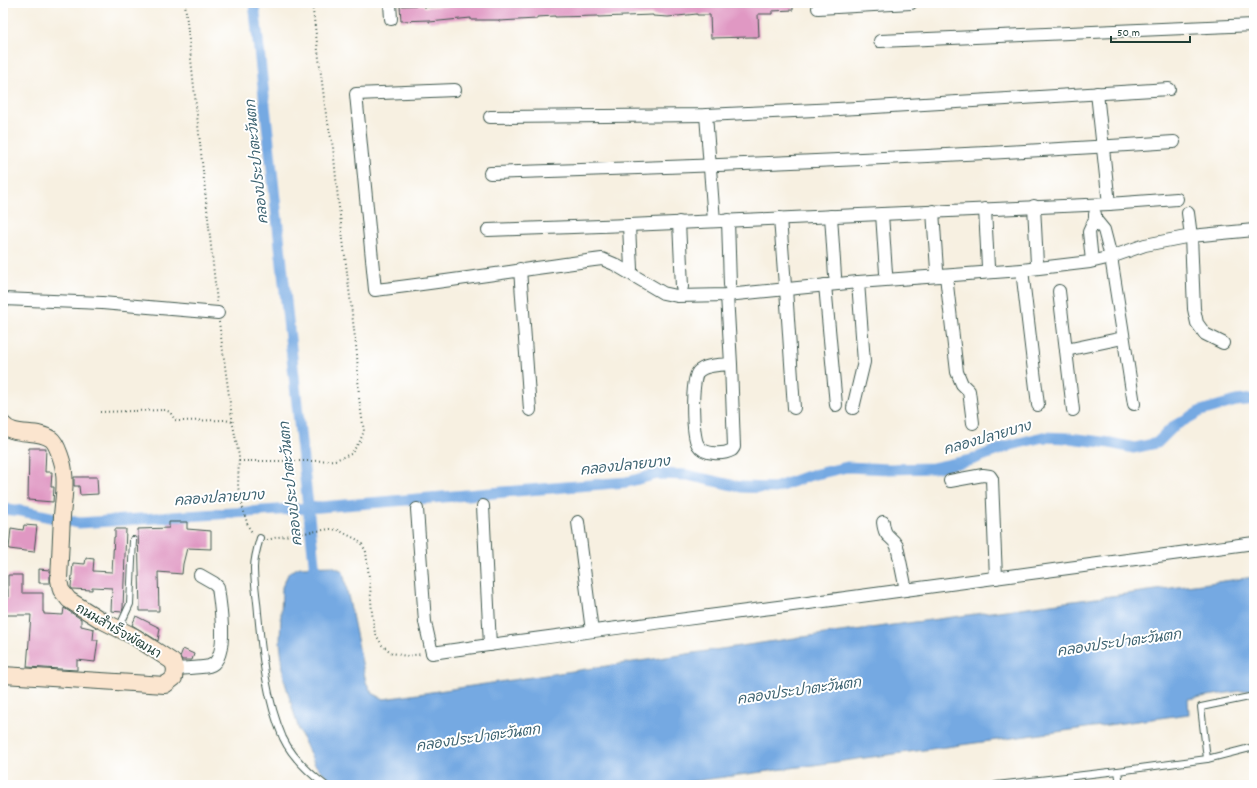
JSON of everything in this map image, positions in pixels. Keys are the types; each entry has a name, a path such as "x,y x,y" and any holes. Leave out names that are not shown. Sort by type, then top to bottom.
{"street":[{"path":"390,3 391,19"},
{"path":"818,8 911,3"},
{"path":"880,41 1254,25"},
{"path":"455,90 356,94 375,290 602,259 614,264 663,293 677,296 729,290 825,285 942,273 1022,270 1092,262 1145,246 1191,236 1254,230"},
{"path":"490,118 706,115 858,108 1169,90"},
{"path":"1097,93 1110,204"},
{"path":"706,115 714,221"},
{"path":"490,173 711,166 1103,147 1174,142"},
{"path":"488,230 1110,204 1177,199"},
{"path":"1094,204 1096,219 1104,230 1110,257 1134,404"},
{"path":"1034,206 1037,264"},
{"path":"985,209 988,267"},
{"path":"933,211 957,372 962,384 970,391 973,423"},
{"path":"1188,213 1191,236 1194,309 1197,323 1205,334 1223,343"},
{"path":"882,214 886,273"},
{"path":"831,216 835,276"},
{"path":"780,218 794,408"},
{"path":"1092,262 1089,232 1096,219"},
{"path":"728,220 734,447 729,452 711,453 704,451 698,446 695,439 693,420 695,381 697,373 706,367 731,364"},
{"path":"679,222 682,287"},
{"path":"629,225 631,268"},
{"path":"520,269 530,410"},
{"path":"1022,270 1038,405"},
{"path":"853,408 864,362 858,282"},
{"path":"825,285 836,405"},
{"path":"1059,291 1073,410"},
{"path":"3,299 102,303 213,312"},
{"path":"1066,350 1123,338"},
{"name":"ถนนสำเร็จพัฒนา","path":"3,424 12,431 35,433 47,436 54,441 64,472 59,580 62,590 69,600 101,620 135,637 173,662 175,669"},
{"path":"950,481 983,475 990,476 992,479 996,578"},
{"path":"483,506 490,644"},
{"path":"417,509 425,622 432,652 1254,543"},
{"path":"578,522 592,631"},
{"path":"883,522 884,532 896,546 906,590"},
{"path":"3,675 165,685 174,678 175,669 210,666 218,660 221,650 222,638 218,587 214,582 200,576"}],"lane":[{"path":"260,538 256,551 254,567 268,689 284,739 294,756 312,775 325,785"},
{"path":"119,629 130,604 134,540"},
{"path":"1207,759 1201,707 1254,696"},
{"path":"996,785 1207,759 1254,747"},
{"path":"1118,771 1120,785"}],"path":[{"path":"185,3 213,312 239,456 238,487 244,516"},
{"path":"239,461 335,460 350,454 360,441 364,431 359,398 357,354 333,147 326,114 312,3"},
{"path":"100,412 165,410 170,412 175,420 179,421 225,420 233,422"},
{"path":"278,537 330,529 338,530 356,539 362,544 366,552 375,633 382,645 392,654 406,656 432,652"}],"water":[{"path":"332,566 343,571 366,682 372,693 384,699 795,638 1254,577 1254,689 1188,699 1189,714 666,785 336,785 315,765 299,730 284,679 280,642 282,587 289,572 300,567"}],"building":[{"path":"540,3 793,3 793,10 772,11 772,14 758,14 759,37 711,38 710,15 697,14 668,17 653,15 598,17 555,16 537,17 537,19 499,21 471,20 471,18 429,22 429,20 401,21 400,6 424,5 424,7 455,6 455,4 464,4 495,6"},
{"path":"29,448 46,448 45,472 52,472 51,487 54,487 53,502 28,500"},
{"path":"74,477 97,477 98,494 80,495 79,486 74,486"},
{"path":"169,522 187,522 187,529 211,531 211,549 187,548 182,574 158,572 159,611 140,611 138,529 169,528"},
{"path":"24,525 37,526 34,552 9,549 11,528 23,530"},
{"path":"115,529 126,529 122,612 111,611 112,588 92,587 92,590 72,589 71,587 73,563 85,564 86,558 94,559 93,571 112,572"},
{"path":"39,569 50,570 50,583 39,583"},
{"path":"8,575 22,575 22,593 43,593 44,614 63,615 64,608 81,619 81,626 94,629 93,640 98,640 95,662 77,660 77,670 27,667 31,615 3,615 3,601 8,599"},
{"path":"136,616 160,628 158,641 132,625"},
{"path":"183,649 194,654 192,660 182,660 180,657"}],"waterway":[{"name":"คลองประปาตะวันตก","path":"254,3 316,581"},
{"name":"คลองปลายบาง","path":"3,509 22,511 79,523 308,508 627,482 657,474 687,475 741,487 775,488 808,476 847,467 889,469 933,468 971,460 1011,445 1043,437 1069,438 1110,443 1134,448 1157,443 1174,426 1201,411 1236,401 1254,399"}]}
